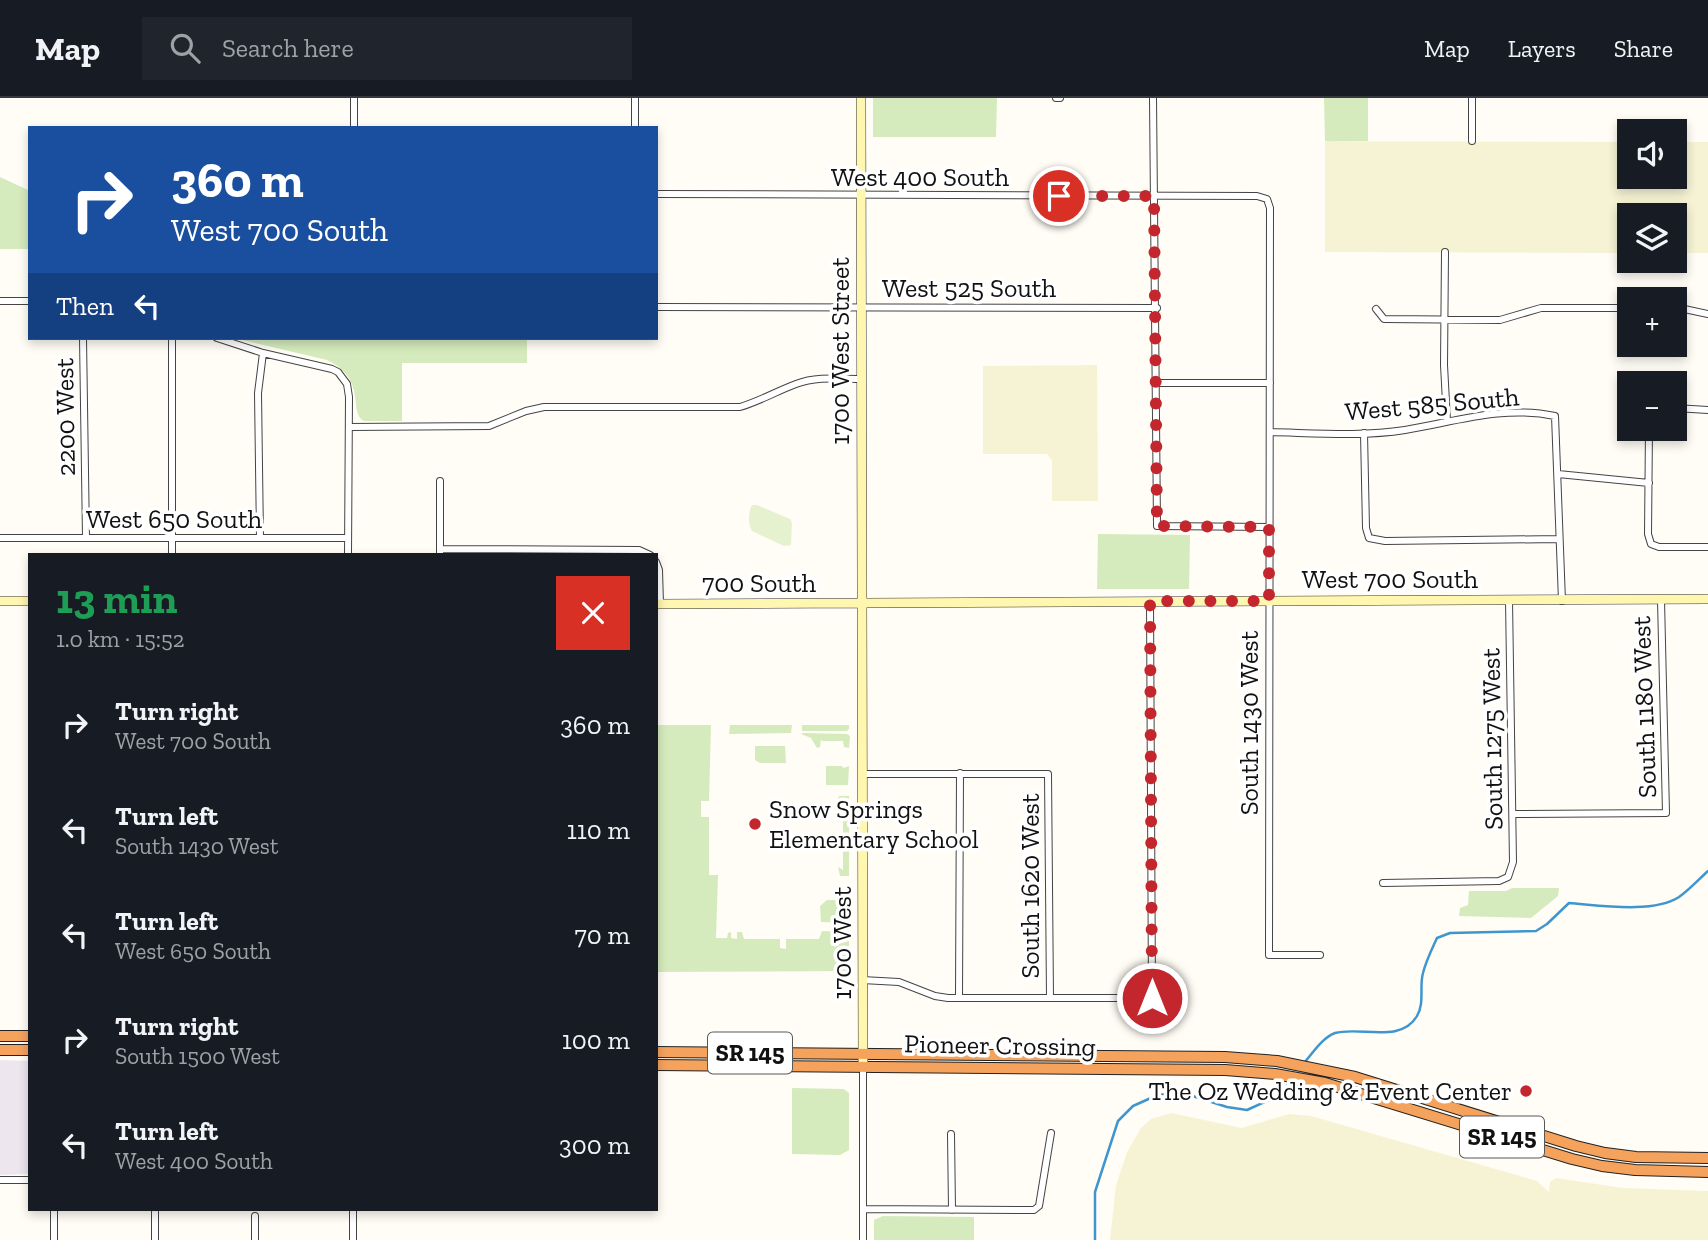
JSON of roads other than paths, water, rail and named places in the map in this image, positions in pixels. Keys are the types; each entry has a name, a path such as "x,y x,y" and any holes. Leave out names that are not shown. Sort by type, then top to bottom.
{"highway":[{"path":"0,1036 28,1037"},
{"path":"0,1050 28,1050"},
{"name":"SR 145","path":"658,1052 864,1054"},
{"name":"Pioneer Crossing","path":"864,1054 1225,1057 1302,1065 1355,1077 1576,1146 1636,1157 1708,1158"},
{"name":"Pioneer Crossing","path":"658,1065 1226,1070 1294,1077 1350,1089 1572,1159 1635,1170 1708,1172"}],"street":[{"path":"354,98 354,126"},
{"path":"635,98 635,126"},
{"name":"1700 West Street","path":"861,98 862,603"},
{"path":"1153,98 1157,526 1269,527"},
{"path":"1472,98 1472,141"},
{"name":"West 400 South","path":"658,194 1257,196 1267,199"},
{"name":"South 1430 West","path":"1267,199 1270,208 1269,955 1320,955"},
{"path":"1444,252 1447,421"},
{"path":"0,301 28,301"},
{"name":"West 525 South","path":"658,307 1157,308"},
{"path":"1376,309 1384,319 1444,321 1500,320 1541,308 1617,308"},
{"path":"1687,310 1708,314"},
{"name":"2200 West","path":"83,340 86,538"},
{"path":"172,340 172,553"},
{"path":"223,340 263,353 326,366 338,372 344,379 349,390 348,553"},
{"path":"260,538 258,393 263,353"},
{"path":"349,427 489,426 544,407 740,407 763,400 796,383 815,379 862,379"},
{"path":"1157,383 1270,383"},
{"path":"1687,409 1708,410"},
{"name":"West 585 South","path":"1270,432 1364,433 1404,430 1482,414 1555,416 1558,474"},
{"path":"1364,433 1366,528 1369,538 1385,541 1558,539"},
{"path":"1649,441 1648,534 1651,544 1659,547 1708,547"},
{"path":"1562,601 1558,474 1649,483"},
{"path":"440,481 440,552 639,550 646,553"},
{"name":"West 650 South","path":"0,538 348,538"},
{"path":"658,567 658,604"},
{"name":"South 1275 West","path":"1383,883 1499,881 1508,877 1513,862 1509,600"},
{"name":"South 1180 West","path":"1513,814 1667,813 1661,600"},
{"name":"West 700 South","path":"862,603 1708,600"},
{"path":"0,601 28,601"},
{"path":"862,980 899,982 935,996 959,998 1152,998 1150,601"},
{"name":"700 South","path":"658,604 862,603"},
{"name":"1700 West","path":"862,603 863,1240"},
{"path":"862,774 960,774 959,998"},
{"name":"South 1620 West","path":"960,774 1048,774 1050,998"},
{"path":"863,1209 1034,1210 1039,1206 1051,1133"},
{"path":"951,1134 952,1210"},
{"path":"0,1180 28,1180"},
{"path":"54,1211 54,1240"},
{"path":"353,1211 353,1240"},
{"path":"155,1212 155,1240"},
{"path":"255,1216 255,1240"}],"waterway":[{"path":"1304,1063 1322,1042 1335,1033 1391,1032 1410,1024 1419,1011 1423,973 1437,938 1450,933 1536,931 1569,903 1640,907 1668,902 1683,894 1708,871"},
{"path":"1095,1240 1095,1192 1118,1121 1133,1106 1177,1091 1227,1107 1247,1110 1278,1096 1292,1080"}],"place":[{"name":"Snow Springs Elementary School","path":"755,824"},
{"name":"The Oz Wedding & Event Center","path":"1526,1091"}]}
